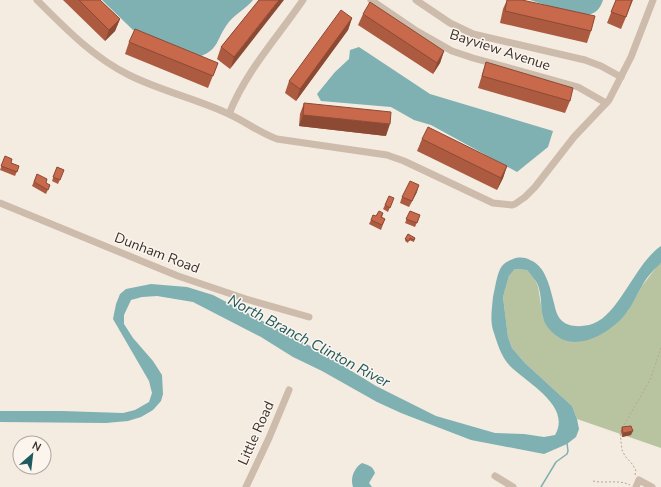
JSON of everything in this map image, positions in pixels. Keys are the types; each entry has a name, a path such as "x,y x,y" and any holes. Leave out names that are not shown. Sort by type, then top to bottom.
{"street":[{"path":"37,0 70,34 90,51 143,82 229,114 262,133 283,140 391,156 418,167 486,200 498,204 508,205 515,204 532,190 570,142 606,103 631,57 653,0"},
{"path":"229,114 237,96 255,66 303,0"},
{"name":"Bayview Avenue","path":"371,0 415,30 448,49 473,58 578,87 606,103"},
{"name":"Bayview Avenue","path":"416,0 450,23 473,34 585,60 601,66 621,77"},
{"name":"Dunham Road","path":"0,203 178,276 246,299 309,317"},
{"name":"Little Road","path":"246,487 269,438 288,390"},
{"path":"495,476 514,487"},
{"path":"636,485 652,487"}],"path":[{"path":"593,481 602,483 618,481 636,485 636,471 633,465 624,456 620,432 650,380 661,348"}],"green space":[{"path":"661,261 661,448 577,419 572,406 525,363 512,348 508,337 503,297 509,276 515,269 527,270 534,278 538,286 543,318 558,337 572,342 582,341 627,312 642,286"}],"water":[{"path":"102,0 253,0 229,22 211,51 201,56 133,30"},
{"path":"530,0 603,0 596,12 586,15 570,12"},
{"path":"359,47 430,94 553,131 548,147 517,172 431,125 414,120 391,107 321,101 317,94 335,72 349,59 350,50"},
{"name":"North Branch Clinton River","path":"661,246 661,262 650,274 631,306 621,319 614,326 596,337 576,342 567,341 558,337 546,325 543,319 538,285 527,270 515,269 509,276 503,297 508,337 512,348 525,363 572,406 579,429 576,437 567,444 544,454 471,440 401,413 377,402 322,371 293,357 261,337 193,302 157,296 142,297 131,300 124,315 124,324 162,375 163,394 161,401 153,410 141,417 128,421 106,423 0,422 0,411 123,413 135,410 149,402 152,393 149,381 113,319 120,294 126,289 151,284 187,287 213,295 314,348 376,386 436,416 495,433 524,434 544,437 555,435 559,424 558,414 553,405 545,396 510,366 502,354 496,339 492,326 492,314 493,297 497,276 500,269 512,259 517,258 526,258 535,263 544,272 557,314 560,318 570,325 585,326 599,321 609,313 642,265 651,254"},
{"path":"362,463 370,466 375,473 369,483 372,487 353,487 353,474"}],"building":[{"path":"79,0 100,0 120,19 109,30"},
{"path":"259,0 279,0 234,57 221,47"},
{"path":"507,0 522,0 595,16 591,31 505,11"},
{"path":"616,0 632,0 626,17 611,12"},
{"path":"370,2 444,51 437,63 363,14"},
{"path":"341,10 352,18 300,89 289,81"},
{"path":"135,29 218,63 213,76 129,42"},
{"path":"486,62 573,88 570,101 482,76"},
{"path":"304,103 391,112 390,124 303,115"},
{"path":"428,127 507,166 501,178 422,139"},
{"path":"5,156 12,159 11,163 19,166 17,172 1,166"},
{"path":"57,167 64,170 60,180 53,177"},
{"path":"37,174 47,179 46,183 50,185 48,190 34,182"},
{"path":"410,181 419,185 412,201 402,197"},
{"path":"389,196 394,198 390,208 385,205"},
{"path":"379,211 383,213 381,217 385,219 382,225 371,220 373,215 376,216"},
{"path":"410,211 420,215 417,223 406,219"},
{"path":"408,234 415,238 414,240 410,238 409,241 405,239"},
{"path":"631,426 633,431 623,433 622,427"}],"waterway":[{"path":"541,487 556,462 567,454 567,443"}]}
